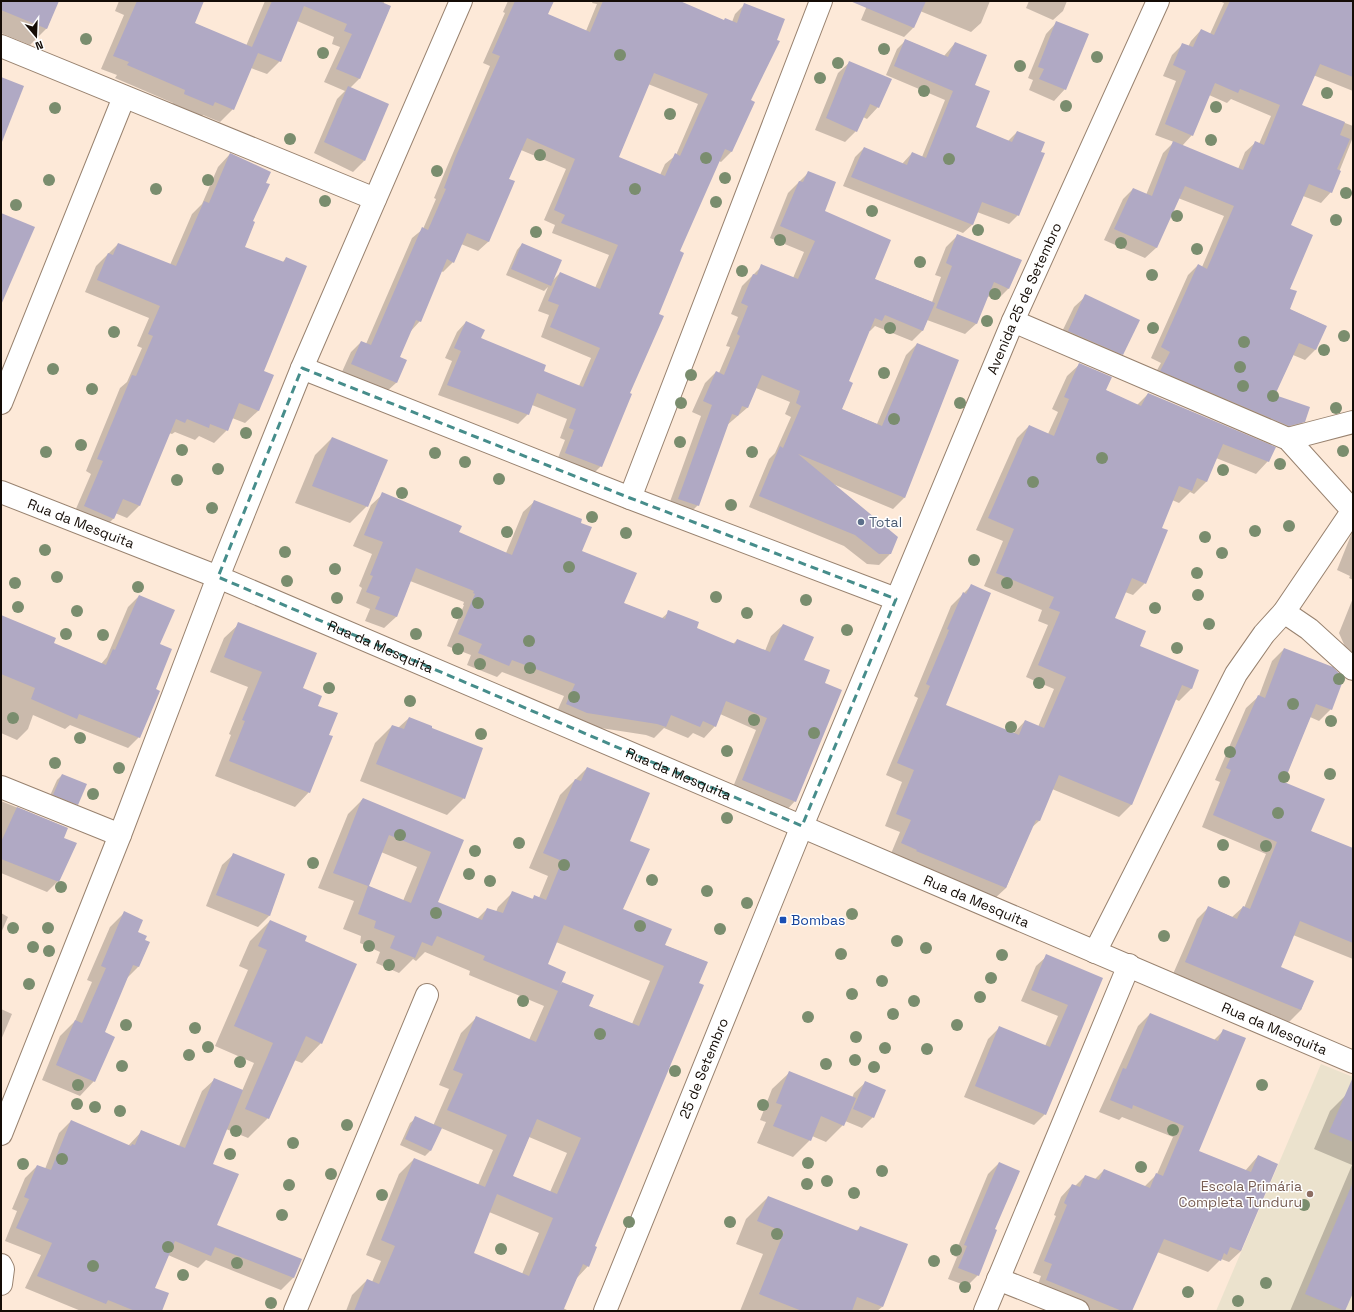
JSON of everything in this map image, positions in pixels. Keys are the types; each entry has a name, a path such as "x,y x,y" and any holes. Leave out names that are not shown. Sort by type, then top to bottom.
{"street":[{"path":"1,1134 120,835 218,577 302,368 460,1"},
{"path":"630,498 821,1"},
{"name":"Avenida 25 de Setembro","path":"802,826 1013,322 1158,1"},
{"path":"1,46 375,199"},
{"path":"1,403 124,97"},
{"path":"1013,322 1288,439 1353,510 1284,612 1264,634 1236,674 1094,952"},
{"path":"302,368 630,498 896,599"},
{"path":"1288,439 1353,422"},
{"name":"Rua da Mesquita","path":"1,492 218,577 1353,1062"},
{"path":"1284,612 1309,630 1353,668"},
{"path":"1,787 120,835"},
{"name":"25 de Setembro","path":"605,1311 802,826"},
{"path":"985,1311 1129,965"},
{"path":"295,1311 427,995"},
{"path":"1,1265 3,1269 1,1284"},
{"path":"998,1279 1078,1311"}],"highlighted area":[{"path":"302,368 630,498 896,599 802,826 218,577"}],"shaded area":[{"name":"Escola Primária Completa Tunduru","path":"1321,1064 1353,1077 1353,1311 1216,1311"}],"building":[{"path":"1,1 59,1 47,29 1,10"},
{"path":"137,1 204,1 195,23 252,47 272,1 379,1 391,6 360,79 336,69 352,34 344,31 347,24 304,6 281,62 258,53 234,110 215,102 213,106 184,94 185,90 127,65 129,62 113,56"},
{"path":"515,1 554,1 548,14 590,32 603,1 680,1 724,20 725,18 737,23 744,3 785,19 777,40 780,41 751,100 755,102 732,152 725,149 680,251 684,253 659,314 664,316 630,393 632,394 602,467 565,453 574,430 569,428 576,409 537,393 529,415 447,385 461,351 454,348 466,321 485,330 481,338 546,365 544,371 583,387 600,348 550,327 559,305 548,301 560,272 600,289 618,245 561,223 565,215 554,210 575,159 527,138 509,179 515,181 489,242 467,233 454,263 447,259 421,322 416,320 400,357 407,360 397,383 351,364 361,341 371,345 422,227 428,230 446,189 444,188 456,156 500,56 492,53","holes":["654,73 708,94 680,156 675,153 665,176 619,157"]},
{"path":"850,1 926,1 914,28"},
{"path":"1230,1 1353,1 1353,77 1320,64 1302,105 1345,122 1340,135 1350,139 1337,169 1341,171 1332,193 1309,184 1291,225 1313,235 1290,289 1297,291 1290,309 1327,326 1316,350 1299,343 1275,395 1310,407 1305,422 1289,426 1160,371 1170,352 1161,347 1198,264 1207,269 1234,206 1185,186 1157,248 1114,229 1133,188 1152,196 1173,141 1243,170 1255,141 1264,145 1280,105 1240,89 1238,93 1215,83 1193,136 1165,124 1186,71 1173,65 1182,43 1193,47 1201,29 1214,35"},
{"path":"1056,21 1089,34 1066,90 1039,79 1044,69 1038,67"},
{"path":"905,39 948,57 955,42 987,55 975,85 990,91 976,127 1012,142 1017,131 1045,142 1041,152 1045,153 1019,216 982,202 973,225 851,177 864,147 907,165 912,152 926,158 953,91 894,66"},
{"path":"849,61 892,79 879,108 870,104 857,132 826,118"},
{"path":"1,77 24,86 2,142 1,142"},
{"path":"348,86 389,104 365,161 324,142"},
{"path":"230,153 271,172 266,183 270,184 253,221 255,222 245,247 284,262 286,257 307,266 264,371 274,375 259,411 239,403 228,431 210,424 209,428 187,419 185,423 176,419 140,506 123,499 114,519 84,506 103,461 97,459 132,375 136,376 153,336 148,334 160,306 97,280 108,253 113,255 118,243 176,266 204,201 209,203"},
{"path":"808,171 836,182 825,211 891,240 875,279 935,303 923,331 885,315 882,321 875,318 849,381 853,383 842,409 882,426 917,343 959,360 905,498 798,454 898,537 891,554 879,554 855,535 759,496 780,446 783,448 801,406 796,403 800,391 762,375 748,408 742,406 738,416 732,414 699,506 678,499 712,405 703,401 716,371 724,375 740,336 737,334 748,306 741,303 753,274 757,275 761,264 798,279 815,241 780,226 799,181 803,182"},
{"path":"1,213 35,227 1,305"},
{"path":"957,234 1022,260 1009,289 994,282 977,324 936,308 952,266 946,263"},
{"path":"522,243 562,260 551,286 511,269"},
{"path":"1085,294 1140,320 1123,355 1068,331"},
{"path":"1079,363 1112,377 1106,390 1141,406 1148,393 1276,447 1269,462 1223,444 1207,482 1197,478 1192,491 1179,486 1162,528 1168,530 1146,584 1132,578 1115,618 1146,631 1140,646 1199,670 1192,689 1182,685 1132,805 1059,775 1040,821 1036,820 1006,888 916,851 917,850 901,843 911,820 896,814 914,770 897,763 930,686 926,684 949,630 947,629 963,592 966,594 971,584 991,593 946,705 1019,735 1025,720 1044,728 1066,677 1038,665 1060,612 1049,608 1054,597 996,573 1014,529 988,518 1029,425 1054,436 1069,399 1064,397"},
{"path":"332,437 388,460 368,507 312,486"},
{"path":"382,492 462,526 459,532 512,555 534,500 582,519 581,523 592,527 582,551 637,573 624,603 665,619 668,610 699,622 697,628 735,644 737,639 770,652 783,624 814,637 804,660 830,670 825,683 842,690 796,802 742,780 767,718 726,701 716,727 703,721 700,727 671,715 666,727 657,724 587,713 566,704 575,684 512,660 509,666 478,653 482,644 458,634 475,594 473,593 474,591 416,568 397,617 375,609 380,597 366,592 373,576 370,575 383,542 364,535"},
{"path":"139,595 175,610 160,644 172,649 156,689 160,691 140,738 79,714 77,719 31,699 35,688 1,674 1,615 56,638 54,643 106,665 113,649 115,650"},
{"path":"238,622 317,653 303,688 322,696 318,706 338,713 329,735 333,736 310,793 229,761 245,721 242,720 262,672 224,657"},
{"path":"1284,648 1333,667 1344,678 1332,710 1316,704 1284,782 1325,799 1311,831 1353,848 1353,943 1300,921 1281,967 1314,981 1301,1010 1185,962 1208,906 1237,919 1243,906 1250,909 1277,842 1213,815 1231,770 1226,768 1258,695 1265,698"},
{"path":"409,717 432,726 432,728 483,748 465,799 376,764 392,725 404,729"},
{"path":"587,767 650,793 630,841 650,849 623,909 672,929 665,945 708,962 699,983 704,985 595,1246 597,1247 589,1267 583,1264 563,1311 354,1311 367,1279 379,1284 395,1246 381,1240 414,1158 485,1187 507,1135 447,1110 463,1074 453,1070 476,1016 536,1042 558,991 483,960 485,956 437,936 432,946 422,942 415,958 390,948 395,936 374,928 376,921 358,914 368,886 333,873 361,801 363,798 464,840 438,902 482,920 487,908 503,913 512,891 533,899 534,895 546,900 562,861 543,853 575,779 581,781","holes":["389,835 431,852 411,903 369,886","564,925 664,966 639,1026 589,1006 594,995 562,982 558,991 566,972 548,964","537,1119 581,1138 557,1194 513,1176","497,1194 553,1218 529,1276 474,1253"]},
{"path":"62,774 87,784 78,805 53,795"},
{"path":"17,807 68,828 64,838 77,843 59,882 1,859 1,842"},
{"path":"233,853 285,874 270,916 216,895"},
{"path":"124,911 143,920 138,932 147,936 145,940 150,942 139,967 133,965 105,1032 115,1037 95,1082 56,1065 75,1020 82,1023 106,968 101,966"},
{"path":"270,920 307,936 305,941 357,964 322,1044 306,1036 269,1119 245,1109 273,1043 234,1026 267,950 258,946"},
{"path":"1046,954 1103,978 1046,1115 975,1086 999,1026 1050,1047 1068,1005 1031,990"},
{"path":"1150,1013 1218,1041 1223,1029 1246,1038 1199,1151 1251,1172 1258,1155 1278,1164 1241,1251 1230,1247 1227,1255 1224,1253 1221,1261 1164,1239 1132,1311 1122,1311 1046,1280 1052,1264 1044,1261 1067,1205 1064,1203 1072,1184 1080,1187 1085,1175 1099,1180 1104,1169 1150,1188 1156,1173 1163,1176 1184,1126 1133,1105 1132,1109 1110,1100 1123,1068 1126,1069"},
{"path":"789,1071 856,1098 844,1126 821,1116 811,1141 773,1126 782,1105 776,1103"},
{"path":"1353,1077 1353,1142 1329,1132"},
{"path":"214,1078 243,1090 213,1164 239,1174 217,1225 302,1259 294,1278 215,1247 211,1256 175,1241 155,1288 169,1293 162,1311 135,1311 108,1300 106,1304 37,1276 52,1243 16,1228 29,1199 24,1197 37,1165 51,1170 71,1120 131,1146 132,1144 135,1145 141,1130 185,1148"},
{"path":"865,1081 886,1090 874,1118 853,1109"},
{"path":"415,1116 442,1128 431,1151 405,1139"},
{"path":"999,1162 1020,1171 995,1229 997,1230 979,1276 958,1268 967,1246 964,1245"},
{"path":"1353,1182 1353,1293 1345,1311 1305,1294"},
{"path":"768,1196 858,1231 860,1226 908,1244 883,1307 857,1297 852,1311 802,1311 759,1294 784,1232 757,1221"}],"place":[{"name":"Total","path":"861,522"},
{"name":"Bombas","path":"783,920"},
{"name":"Escola Primária Completa Tunduru","path":"1310,1194"}]}
